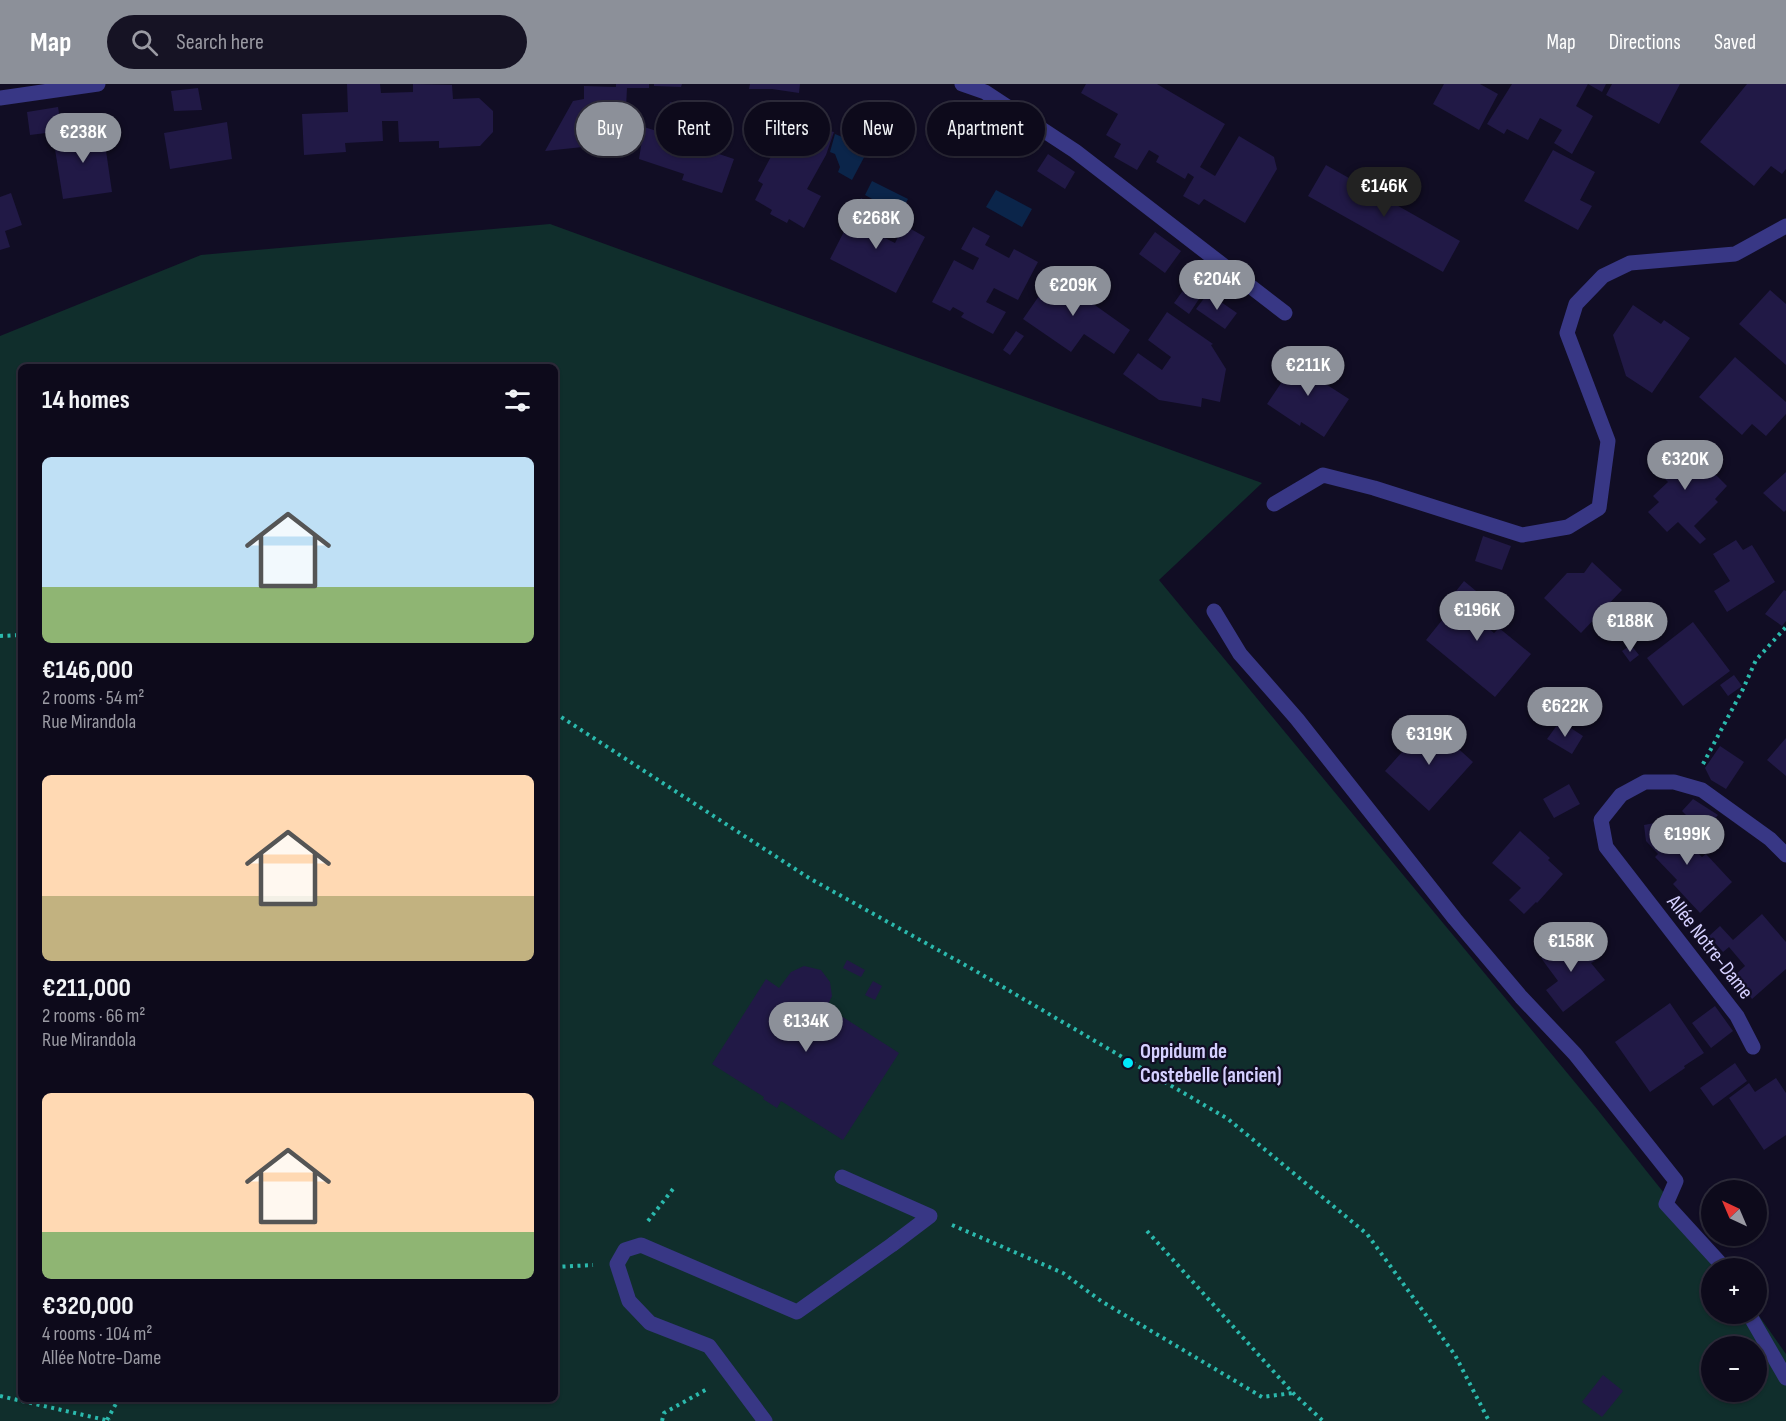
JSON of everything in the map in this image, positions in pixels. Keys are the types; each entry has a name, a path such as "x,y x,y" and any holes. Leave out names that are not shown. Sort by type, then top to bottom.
{"street":[{"path":"0,98 98,84"},
{"path":"962,84 986,92 1075,151 1285,313"},
{"path":"1274,504 1323,475 1374,488 1522,535 1569,527 1599,508 1608,441 1567,333 1576,304 1603,276 1630,263 1735,254 1786,226"},
{"path":"1214,611 1240,654 1297,719 1455,919 1521,997 1575,1054 1676,1181 1666,1204 1713,1258"},
{"name":"Allée Notre-Dame","path":"1753,1047 1737,1016 1606,847 1601,820 1621,795 1645,782 1674,782 1702,790 1761,832 1786,855"},
{"path":"765,1421 709,1346 650,1323 629,1301 617,1264 625,1250 641,1245 797,1312 930,1216 842,1177"},
{"path":"1755,1324 1786,1378"}],"path":[{"path":"1689,785 1743,689 1756,660 1786,627"},
{"path":"0,636 18,635"},
{"path":"558,714 809,878 974,970 1228,1119 1367,1234 1455,1355 1489,1421"},
{"path":"930,1216 1063,1273 1101,1301 1262,1397 1293,1393"},
{"path":"1147,1231 1293,1393 1323,1421"},
{"path":"558,1267 617,1264"},
{"path":"662,1421 664,1413 715,1385"},
{"path":"0,1396 18,1400"},
{"path":"26,1402 108,1421 117,1402"}],"green space":[{"path":"550,224 1262,483 1159,580 1597,1109 1701,1239 1701,1246 1706,1246 1716,1258 1701,1258 1701,1324 1765,1324 1786,1354 1786,1421 0,1421 0,336 201,255"}],"water":[{"path":"835,134 842,137 842,156 865,156 852,180 838,172 840,167 835,154 830,152"},
{"path":"872,181 908,199 896,221 879,212 883,205 865,195"},
{"path":"996,190 1032,209 1022,227 986,207"}],"building":[{"path":"347,84 380,84 381,93 413,92 413,84 452,85 453,99 479,98 493,111 493,132 480,146 439,148 439,141 399,142 398,121 382,121 383,141 345,143 346,152 304,155 302,114 348,112"},
{"path":"616,84 649,84 649,88 627,88 626,102 576,102 576,148 545,151 573,101 584,99 584,86 616,87"},
{"path":"654,84 682,84 681,87 654,86"},
{"path":"750,84 800,84 799,93 772,89 749,89"},
{"path":"1086,84 1157,84 1225,124 1200,167 1215,176 1239,136 1274,157 1277,169 1245,223 1204,199 1199,205 1183,196 1194,177 1188,173 1185,179 1156,162 1159,156 1149,150 1137,170 1114,157 1121,144 1106,135 1118,114 1081,93"},
{"path":"1444,84 1480,84 1498,94 1479,130 1433,104"},
{"path":"1512,84 1588,84 1576,106 1593,116 1572,154 1554,143 1562,130 1540,118 1528,140 1507,129 1504,134 1487,124"},
{"path":"1588,84 1606,84 1602,92"},
{"path":"1612,84 1680,84 1659,124 1606,95"},
{"path":"1747,84 1786,84 1786,169 1782,174 1771,166 1754,186 1700,142"},
{"path":"198,88 202,110 174,111 171,91"},
{"path":"58,107 62,131 30,135 27,112"},
{"path":"227,122 232,159 170,169 164,133"},
{"path":"644,127 656,131 656,156 725,156 734,159 722,193 682,180 684,174 639,159 639,156 644,156"},
{"path":"103,130 112,192 63,199 53,137"},
{"path":"830,131 834,132 830,144"},
{"path":"1553,150 1595,172 1580,200 1592,206 1578,230 1524,201"},
{"path":"1048,154 1075,172 1065,189 1037,171"},
{"path":"771,156 825,156 807,189 821,196 804,228 789,219 787,223 770,214 772,210 755,200 763,184 758,181"},
{"path":"1326,165 1460,241 1443,272 1308,196"},
{"path":"11,193 22,225 5,231 10,247 0,250 0,197"},
{"path":"861,198 878,207 867,229 895,243 904,225 925,237 896,293 830,259"},
{"path":"973,227 990,236 985,245 1009,258 1014,249 1038,262 1018,300 994,288 986,302 1006,312 993,334 961,317 964,313 953,307 950,311 932,302 954,260 973,270 979,258 961,249"},
{"path":"1155,232 1181,251 1165,273 1139,254"},
{"path":"1057,270 1072,280 1068,286 1130,330 1114,354 1084,334 1071,352 1023,319"},
{"path":"1187,285 1201,296 1189,314 1174,303"},
{"path":"1770,290 1786,304 1786,365 1739,324"},
{"path":"1208,293 1237,313 1225,329 1196,309"},
{"path":"1633,305 1661,324 1664,320 1690,338 1652,393 1626,376 1613,335"},
{"path":"1167,312 1213,344 1211,345 1226,369 1220,402 1202,398 1201,407 1159,400 1123,374 1138,353 1162,370 1171,357 1148,340"},
{"path":"1016,331 1024,336 1010,355 1003,350"},
{"path":"1302,352 1326,367 1318,379 1349,399 1324,437 1301,422 1300,426 1267,404"},
{"path":"1735,357 1786,402 1786,414 1766,436 1752,424 1742,435 1699,397"},
{"path":"1675,441 1691,457 1694,453 1727,486 1715,499 1718,502 1694,526 1706,539 1700,544 1678,522 1667,532 1648,512 1659,502 1653,496 1668,482 1651,465"},
{"path":"1786,472 1786,510 1784,512 1763,493"},
{"path":"1483,536 1511,546 1502,570 1475,561"},
{"path":"1736,540 1743,550 1752,545 1775,582 1727,612 1714,591 1730,581 1713,554"},
{"path":"1592,562 1622,590 1581,633 1544,598 1567,573 1584,573"},
{"path":"1464,581 1487,600 1483,607 1495,616 1486,626 1494,633 1499,628 1531,654 1495,697 1426,640 1447,614 1441,610"},
{"path":"1784,590 1786,591 1786,621 1782,626 1765,614"},
{"path":"1693,622 1730,671 1683,706 1647,658"},
{"path":"1631,645 1639,655 1630,662 1622,651"},
{"path":"1734,675 1742,686 1728,696 1720,685"},
{"path":"1560,721 1583,736 1572,754 1547,739"},
{"path":"1429,722 1473,762 1429,811 1385,771"},
{"path":"1786,738 1786,776 1767,760"},
{"path":"1720,746 1744,762 1726,789 1711,780 1705,768"},
{"path":"1569,784 1580,804 1554,818 1543,799"},
{"path":"1693,799 1718,815 1703,832 1682,811"},
{"path":"1665,821 1702,857 1706,854 1732,882 1700,913 1673,884 1677,880 1655,857 1658,854 1646,841 1644,825"},
{"path":"1520,831 1550,858 1548,860 1563,874 1524,914 1509,900 1521,888 1492,863"},
{"path":"1762,914 1786,942 1786,969 1752,999 1735,975 1745,966 1729,947 1723,952 1709,936 1720,926 1733,940"},
{"path":"1575,934 1595,961 1591,963 1605,980 1563,1012 1546,990 1558,981 1541,958"},
{"path":"847,960 865,970 861,977 843,968"},
{"path":"804,966 821,970 830,982 832,996 827,1007 899,1053 843,1140 781,1101 777,1108 763,1099 764,1097 712,1064 766,979 779,988 791,972"},
{"path":"873,981 882,986 875,1000 865,995"},
{"path":"1670,1003 1704,1053 1650,1092 1615,1042"},
{"path":"1715,1006 1733,1031 1711,1048 1692,1023"},
{"path":"1735,1063 1747,1081 1713,1106 1700,1088"},
{"path":"1776,1078 1786,1093 1786,1135 1764,1150 1729,1098 1749,1083 1755,1092"},
{"path":"1603,1375 1623,1391 1602,1417 1582,1402"}],"place":[{"name":"Oppidum de Costebelle (ancien)","path":"1128,1063"}]}
